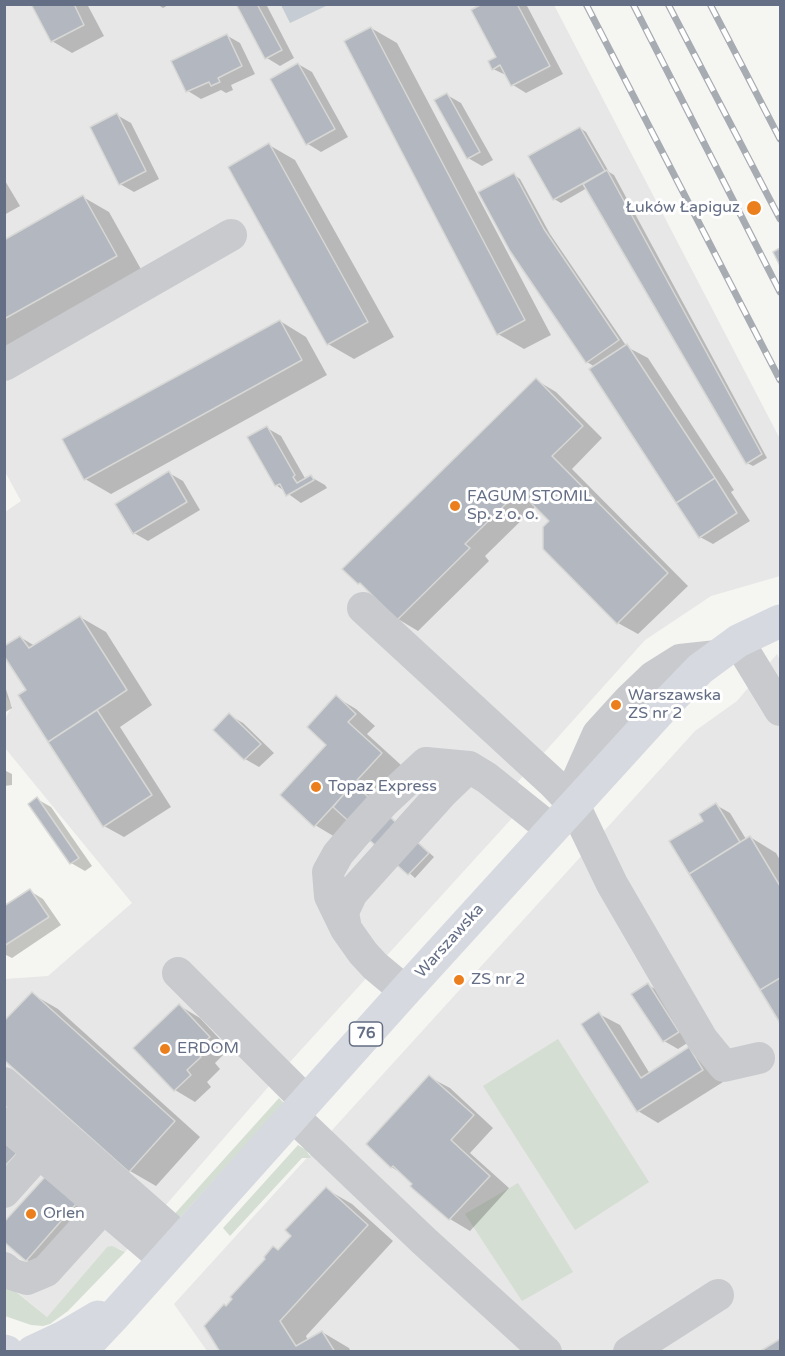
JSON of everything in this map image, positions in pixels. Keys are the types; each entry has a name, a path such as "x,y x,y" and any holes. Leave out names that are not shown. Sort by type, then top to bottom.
{"main road":[{"name":"Warszawska","path":"80,1352 669,701 700,669 728,648 780,621"},
{"name":"Warszawska","path":"32,1352 83,1327 141,1286"}],"street":[{"path":"4,364 231,235"},
{"path":"363,608 574,805 612,884 702,1039 724,1066 759,1058"},
{"path":"728,648 780,710"},
{"path":"405,991 375,966 346,929 330,896 328,872 338,854 384,802 426,763 469,767 487,778 552,830"},
{"path":"178,973 299,1109 424,1241 546,1352"},
{"path":"4,1083 173,1250"},
{"path":"4,1123 15,1176"},
{"path":"4,1143 15,1176"},
{"path":"15,1176 103,1208 173,1250"},
{"path":"4,1268 11,1274 27,1279 46,1271 103,1208"},
{"path":"628,1352 718,1295"}],"shaded area":[{"path":"5,5 554,5 780,439 780,576 711,596 645,640 516,784 513,817 289,1063 125,1252 107,1247 47,1317 5,1282 5,979 48,976 132,903 5,748 5,719 12,706 5,695 5,512 21,501 4,470"},
{"path":"281,5 328,5 290,23"},
{"path":"777,654 780,660 780,1351 207,1351 174,1304 695,731 737,701"},
{"path":"558,1039 649,1182 575,1230 483,1086"},
{"path":"279,1098 284,1103 175,1223 170,1219"},
{"path":"298,1145 306,1150 311,1158 302,1158 230,1236 223,1228"},
{"path":"518,1183 573,1272 522,1301 465,1214"},
{"path":"112,1246 125,1252 68,1311 50,1324 31,1325 5,1316 4,1282 47,1317 107,1247"}],"building":[{"path":"31,4 74,4 84,25 51,42"},
{"path":"236,4 257,4 282,50 265,59"},
{"path":"482,4 517,4 550,66 511,86 500,65 492,70 488,61 496,57 471,10"},
{"path":"371,27 525,320 497,335 344,41"},
{"path":"227,34 242,66 218,78 220,82 211,86 209,82 186,92 171,61"},
{"path":"298,63 335,129 306,145 270,79"},
{"path":"447,93 480,152 467,159 434,100"},
{"path":"117,113 146,171 119,185 90,127"},
{"path":"580,127 605,171 553,200 528,156"},
{"path":"269,143 368,322 327,345 228,167"},
{"path":"607,170 762,454 746,464 583,184"},
{"path":"514,173 544,229 619,340 586,363 510,251 478,192"},
{"path":"83,195 117,256 4,319 4,240"},
{"path":"780,248 780,266 773,252"},
{"path":"280,320 302,360 84,480 62,439"},
{"path":"627,344 715,478 676,503 589,369"},
{"name":"FAGUM STOMIL Sp. z o. o.","path":"536,378 583,426 552,456 668,573 617,624 543,549 543,527 549,521 519,491 465,544 470,548 397,620 360,583 358,584 342,569"},
{"path":"267,426 295,475 293,477 297,483 311,475 314,480 286,496 280,484 275,486 247,437"},
{"path":"169,471 187,502 133,534 115,504"},
{"path":"715,478 737,513 699,538 676,503"},
{"path":"80,616 127,690 48,742 18,695 26,690 4,656 4,646 20,636 29,648"},
{"path":"336,695 356,714 348,722 382,753 314,827 280,795 326,745 307,727"},
{"path":"97,710 152,795 103,827 48,742"},
{"path":"229,713 261,744 244,760 213,730"},
{"path":"353,783 429,853 408,875 333,807"},
{"path":"37,797 79,858 70,864 28,804"},
{"path":"716,803 740,842 689,874 669,841 703,821 699,814"},
{"path":"750,836 780,886 780,978 760,990 689,874"},
{"path":"30,889 49,917 4,946 4,906"},
{"path":"780,978 780,1023 760,990"},
{"path":"648,983 679,1032 663,1042 631,994"},
{"path":"32,992 175,1121 129,1172 4,1060 4,1021"},
{"name":"ERDOM","path":"179,1004 210,1037 195,1050 201,1057 187,1070 191,1075 174,1091 133,1048"},
{"path":"599,1012 641,1078 689,1047 703,1070 637,1112 581,1024"},
{"path":"429,1075 474,1115 451,1140 490,1176 449,1220 413,1189 410,1186 412,1184 393,1166 391,1168 366,1144"},
{"path":"4,1125 30,1139 4,1167"},
{"path":"45,1177 76,1204 26,1261 4,1242 4,1222"},
{"path":"326,1187 368,1225 280,1321 296,1346 322,1331 335,1352 220,1352 204,1326 224,1304 226,1306 232,1299 230,1297 265,1259 264,1257 273,1246 278,1250 291,1236 285,1230"},
{"path":"780,1339 780,1352 759,1352"}],"railway":[{"path":"586,4 780,380"},
{"path":"633,4 780,292"},
{"path":"668,4 780,219"},
{"path":"710,4 780,139"}],"place":[{"name":"Łuków Łapiguz","path":"754,208"},
{"name":"FAGUM STOMIL Sp. z o. o.","path":"455,506"},
{"name":"Warszawska ZS nr 2","path":"616,705"},
{"name":"Topaz Express","path":"316,787"},
{"name":"ZS nr 2","path":"459,980"},
{"name":"ERDOM","path":"165,1049"},
{"name":"Orlen","path":"31,1214"}]}
